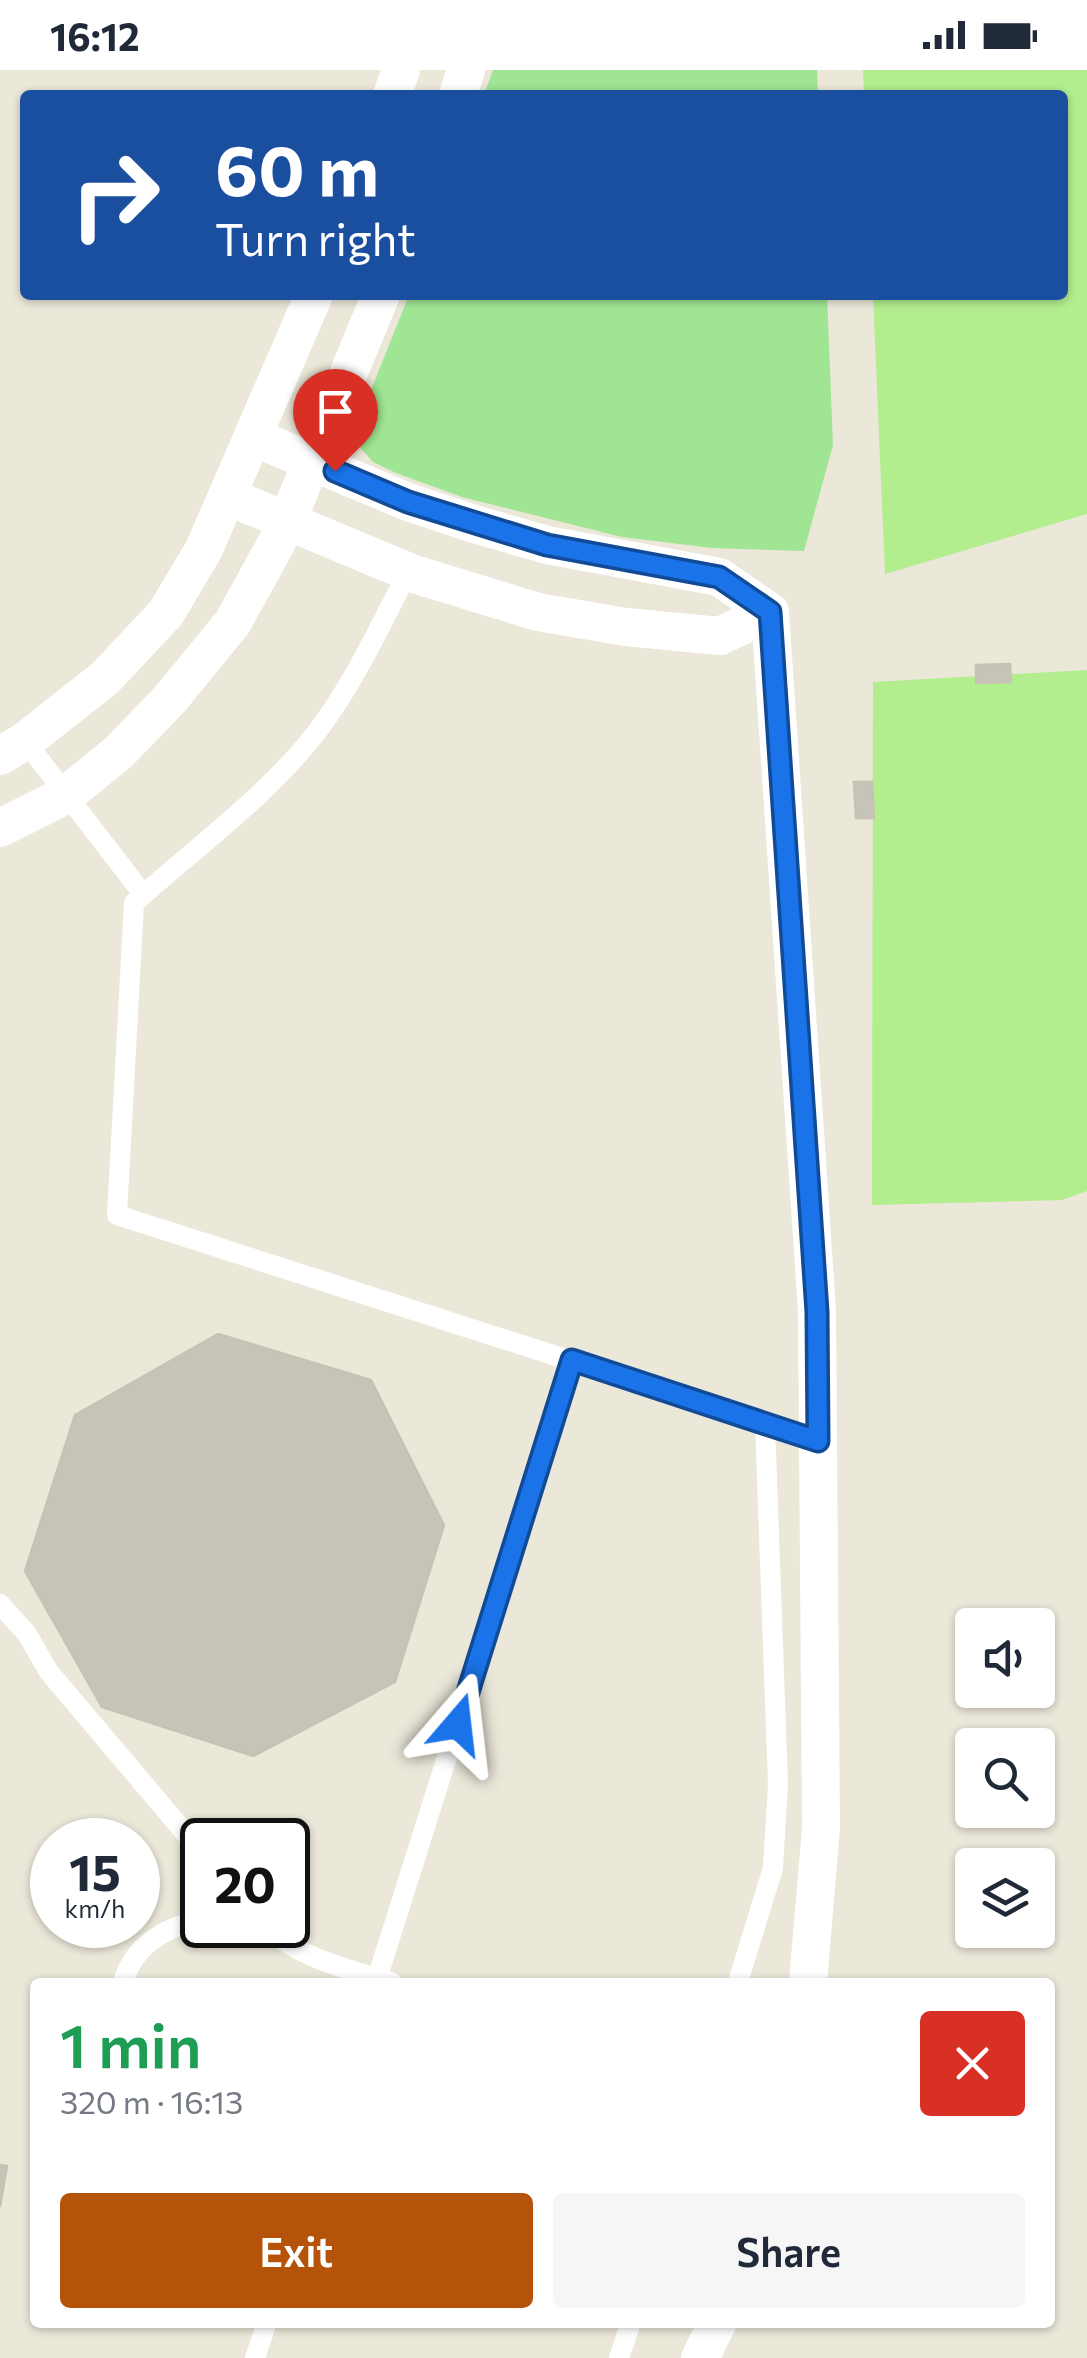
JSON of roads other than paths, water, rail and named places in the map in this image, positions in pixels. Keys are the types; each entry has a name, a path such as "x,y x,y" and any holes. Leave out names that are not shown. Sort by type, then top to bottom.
{"street":[{"path":"12,748 105,678 166,613 204,549 312,300"},
{"path":"0,828 66,795 120,752 171,698 233,622 286,523 379,300"},
{"path":"252,437 408,502 547,545 719,577 770,612"},
{"path":"227,496 408,572 538,612 626,627 720,636 770,612"},
{"path":"770,612 817,1312 821,1828 808,1978"},
{"path":"700,2358 715,2328"}],"lane":[{"path":"408,572 368,650 316,732 274,778 134,902 117,1215 818,1441"},
{"path":"12,748 66,795 143,894"},
{"path":"383,1978 572,1360"},
{"path":"739,1978 773,1868 777,1802 765,1422"},
{"path":"0,1604 27,1634 49,1672 180,1826"},
{"path":"124,1978 146,1944 180,1926"},
{"path":"302,1948 328,1963 373,1978"},
{"path":"255,2358 265,2328"},
{"path":"619,2358 628,2328"}]}
